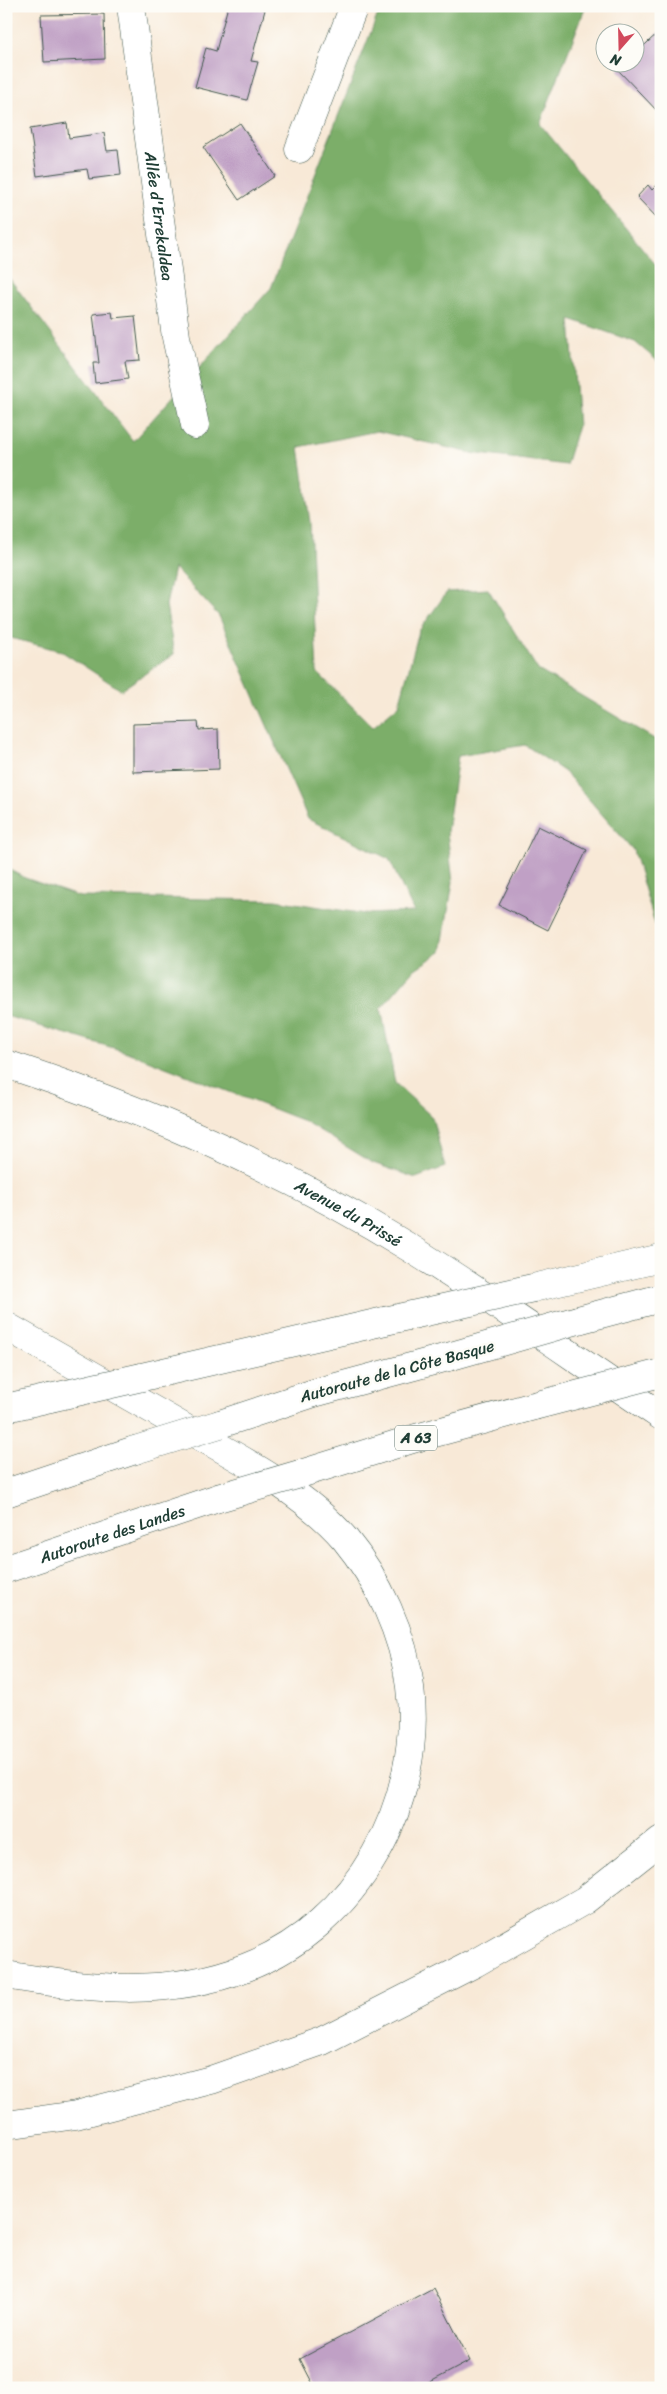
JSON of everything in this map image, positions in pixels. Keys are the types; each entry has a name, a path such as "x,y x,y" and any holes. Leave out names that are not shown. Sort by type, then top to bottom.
{"main road":[{"name":"Allée d'Errekaldea","path":"130,6 176,337 196,425"},
{"path":"299,149 354,6"},
{"name":"Avenue du Prissé","path":"6,1064 71,1085 203,1138 298,1184 410,1248 661,1416"},
{"path":"6,1408 661,1258"},
{"name":"Autoroute de la Côte Basque","path":"6,1494 135,1450 314,1393 448,1358 661,1298"},
{"path":"6,1326 252,1466 298,1498 344,1538 366,1568 396,1632 410,1687 411,1728 408,1762 394,1819 367,1868 348,1895 323,1920 273,1956 214,1978 182,1985 142,1988 60,1984 6,1975"},
{"name":"Autoroute des Landes","path":"6,1569 218,1498 416,1438 659,1374"},
{"path":"6,2124 76,2115 211,2080 322,2041 475,1963 586,1900 661,1840"}],"green space":[{"path":"381,6 586,6 540,124 661,271 661,364 635,342 570,319 578,426 566,465 471,453 377,431 299,447 310,522 317,672 373,727 399,705 419,631 447,592 488,589 538,670 661,743 661,944 633,850 565,772 525,745 458,756 447,832 453,882 441,952 415,969 381,1008 395,1083 432,1117 445,1167 416,1178 373,1163 304,1121 127,1052 6,1016 6,868 25,878 80,897 275,900 366,914 414,912 389,859 308,819 219,616 174,568 166,605 174,654 121,690 61,651 11,638 6,642 6,274 133,441 271,288"}],"building":[{"path":"228,6 253,6 265,10 251,61 258,62 247,100 195,87 206,48 216,51"},
{"path":"104,14 105,59 44,62 41,15"},
{"path":"661,30 661,115 620,72 644,72 644,46"},
{"path":"67,123 69,138 104,133 107,151 118,150 121,175 89,179 87,169 37,176 30,129"},
{"path":"240,123 275,176 239,200 203,147"},
{"path":"661,181 661,222 637,197 648,185 652,190"},
{"path":"112,312 113,318 135,316 140,360 125,361 128,379 95,383 93,363 99,363 93,314"},
{"path":"198,722 199,730 218,729 219,769 133,772 133,724"},
{"path":"538,826 587,850 548,930 499,905"},
{"path":"433,2288 470,2361 419,2388 315,2388 300,2359"}]}
